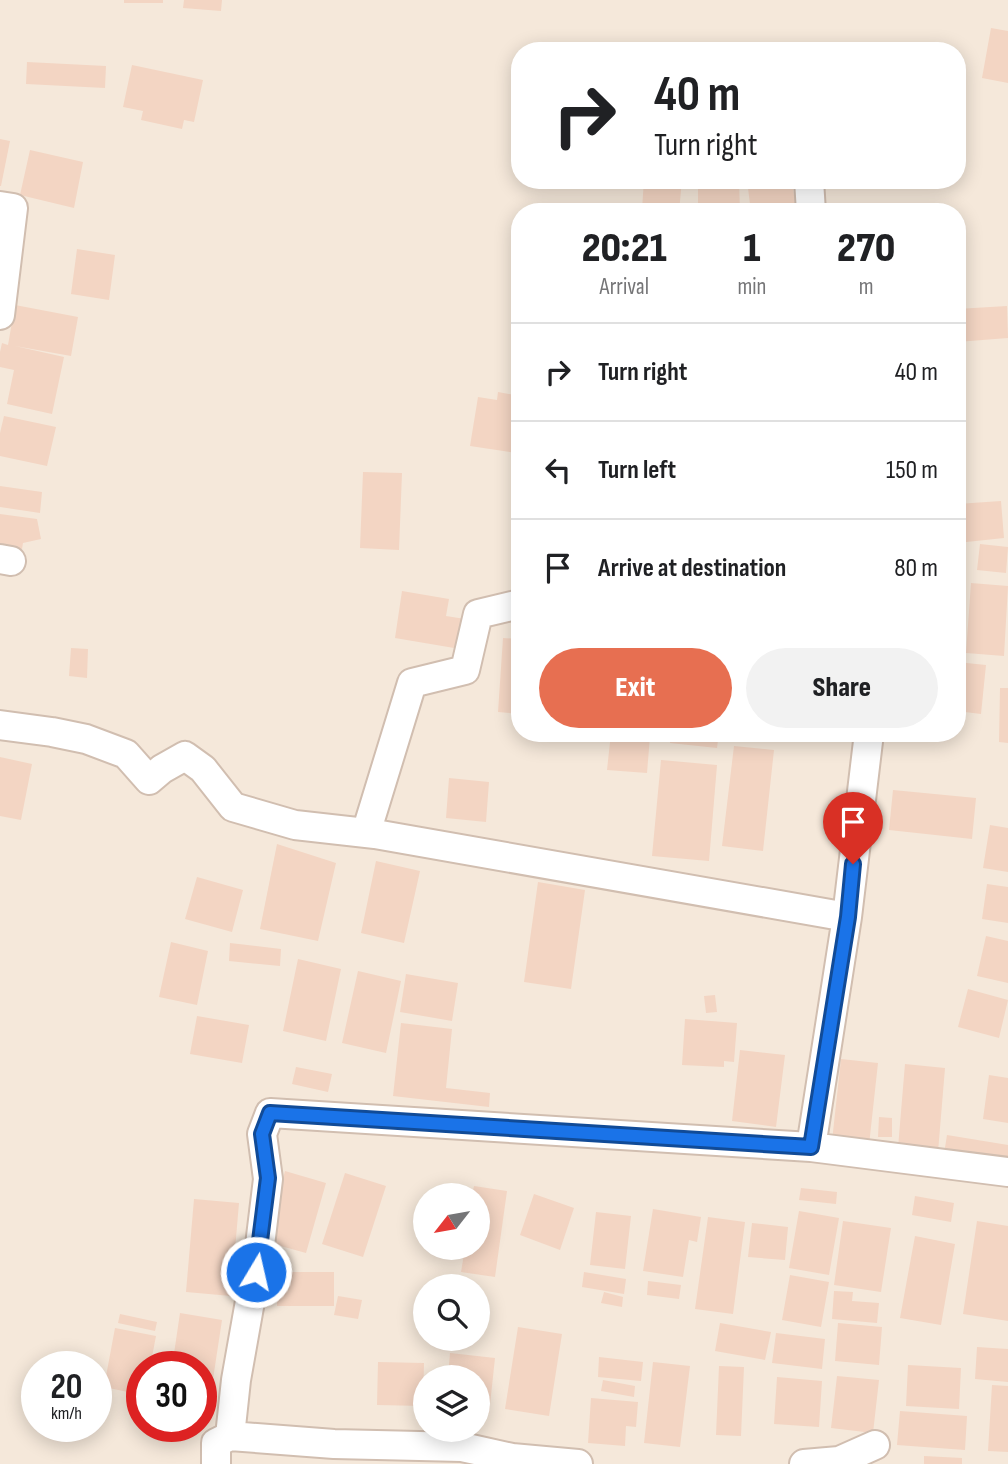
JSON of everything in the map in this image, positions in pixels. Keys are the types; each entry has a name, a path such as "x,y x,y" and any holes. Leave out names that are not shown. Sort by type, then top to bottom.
{"street":[{"path":"0,206 13,208 0,315"},
{"path":"366,833 412,683 465,670 478,614 511,606"},
{"path":"0,725 86,739 116,750 126,754 149,780 162,769 185,757 203,769 233,807 295,825 366,833 848,917"},
{"path":"811,1147 848,917 868,742"},
{"path":"229,1436 260,1245 268,1178 262,1134 270,1113 811,1147 1008,1172"},
{"path":"216,1464 216,1443 229,1436 334,1444 462,1447 512,1458 578,1464"},
{"path":"804,1464 839,1461 874,1445"}],"shaded area":[{"path":"0,0 1008,0 1008,1464 0,1464"}],"building":[{"path":"124,0 163,0 163,3 124,3"},
{"path":"184,0 222,0 221,11 183,8"},
{"path":"991,28 1008,31 1008,83 982,78"},
{"path":"27,62 106,66 105,88 26,84"},
{"path":"132,65 203,80 194,122 184,120 182,129 141,120 143,111 123,107"},
{"path":"0,139 10,141 1,186 0,186"},
{"path":"30,150 83,162 74,208 20,195"},
{"path":"643,189 681,189 680,203 642,203"},
{"path":"698,189 739,189 740,203 698,203"},
{"path":"748,189 793,189 795,203 750,203"},
{"path":"77,249 115,255 109,300 71,294"},
{"path":"15,305 78,317 71,356 15,346 64,357 52,414 7,404 14,370 0,367 0,352 2,343 8,345"},
{"path":"1007,306 1008,338 966,341 966,308"},
{"path":"498,392 511,394 511,452 470,446 478,397 497,400"},
{"path":"4,416 56,427 47,466 0,456 0,433"},
{"path":"363,472 402,473 399,550 360,548"},
{"path":"0,486 42,492 40,513 0,507"},
{"path":"1001,501 1004,538 966,542 966,503"},
{"path":"0,514 37,519 41,539 23,543 22,549 0,545"},
{"path":"980,544 1008,547 1006,573 977,570"},
{"path":"971,583 1008,586 1004,656 966,653"},
{"path":"402,591 449,599 446,616 465,619 460,649 395,638"},
{"path":"503,638 511,638 511,713 498,712"},
{"path":"71,648 88,649 87,678 69,676"},
{"path":"966,663 986,665 981,714 966,712"},
{"path":"1000,688 1008,688 1008,743 999,742"},
{"path":"610,742 650,742 647,773 607,770"},
{"path":"670,742 718,742 717,748"},
{"path":"734,746 774,750 763,851 722,846"},
{"path":"0,757 32,764 21,820 0,816"},
{"path":"661,760 717,765 709,861 652,856"},
{"path":"449,778 489,782 486,822 446,818"},
{"path":"893,790 976,798 972,839 889,830"},
{"path":"990,825 1008,828 1008,872 983,868"},
{"path":"277,844 336,863 318,941 260,929"},
{"path":"376,861 420,871 404,943 361,933"},
{"path":"197,877 243,890 232,932 185,919"},
{"path":"538,882 585,890 571,989 524,982"},
{"path":"987,884 1008,887 1008,923 982,919"},
{"path":"986,936 1008,941 1008,983 977,976"},
{"path":"171,942 208,951 197,1005 159,997"},
{"path":"230,943 281,949 280,966 229,961"},
{"path":"298,959 341,969 326,1041 283,1031"},
{"path":"358,971 401,981 386,1053 342,1043"},
{"path":"406,974 458,983 452,1021 400,1012"},
{"path":"968,989 1008,1000 999,1038 958,1027"},
{"path":"715,995 717,1012 706,1013 704,996"},
{"path":"197,1016 249,1025 242,1063 190,1054"},
{"path":"685,1019 737,1023 734,1062 724,1061 724,1067 682,1065"},
{"path":"401,1023 452,1029 446,1088 490,1093 489,1107 393,1096"},
{"path":"740,1050 785,1055 776,1127 732,1121"},
{"path":"841,1059 878,1063 869,1145 832,1141"},
{"path":"905,1064 945,1068 938,1152 898,1148"},
{"path":"296,1067 332,1074 328,1092 292,1084"},
{"path":"989,1075 1008,1078 1008,1123 983,1119"},
{"path":"879,1117 892,1118 892,1137 878,1137"},
{"path":"947,1135 1008,1145 1008,1164 944,1154"},
{"path":"285,1171 326,1183 306,1253 266,1242"},
{"path":"345,1173 386,1186 363,1257 322,1244"},
{"path":"490,1188 507,1191 495,1277 490,1274 461,1272 463,1260 490,1260"},
{"path":"801,1188 837,1192 836,1204 799,1200"},
{"path":"534,1194 574,1208 560,1250 520,1235"},
{"path":"915,1196 954,1203 951,1222 912,1215"},
{"path":"194,1199 239,1203 231,1296 186,1292"},
{"path":"653,1209 701,1217 697,1242 689,1240 683,1277 643,1271"},
{"path":"799,1211 839,1218 829,1275 789,1268"},
{"path":"596,1212 631,1216 625,1269 590,1265"},
{"path":"708,1217 745,1222 733,1314 695,1309"},
{"path":"843,1221 891,1228 881,1292 834,1285"},
{"path":"977,1221 1008,1226 1008,1321 963,1314"},
{"path":"752,1223 788,1227 785,1260 748,1257"},
{"path":"915,1236 955,1244 941,1325 900,1318"},
{"path":"277,1272 334,1272 334,1306 277,1306"},
{"path":"584,1272 626,1279 624,1294 582,1287"},
{"path":"790,1275 829,1282 821,1327 782,1320"},
{"path":"648,1281 681,1285 679,1299 647,1295"},
{"path":"834,1291 853,1292 852,1301 879,1303 877,1323 832,1319"},
{"path":"604,1292 623,1297 622,1307 601,1303"},
{"path":"338,1296 362,1300 358,1319 334,1315"},
{"path":"180,1313 222,1320 217,1353 174,1351"},
{"path":"120,1314 157,1322 155,1331 118,1323"},
{"path":"720,1323 771,1332 765,1360 715,1351"},
{"path":"838,1323 882,1327 879,1365 835,1361"},
{"path":"518,1327 562,1334 549,1416 505,1409"},
{"path":"115,1328 156,1336 153,1351 126,1351 126,1392 112,1389 111,1351"},
{"path":"776,1333 825,1339 822,1369 772,1363"},
{"path":"977,1347 1008,1349 1008,1382 975,1379"},
{"path":"450,1353 495,1358 490,1405 490,1365 449,1365"},
{"path":"599,1357 643,1362 641,1381 598,1377"},
{"path":"378,1362 424,1363 413,1365 413,1406 377,1405"},
{"path":"653,1362 690,1366 680,1447 644,1443"},
{"path":"908,1365 961,1368 959,1409 906,1406"},
{"path":"719,1366 744,1367 741,1436 716,1435"},
{"path":"837,1376 879,1380 873,1433 831,1428"},
{"path":"777,1377 822,1381 819,1427 774,1424"},
{"path":"603,1380 635,1386 634,1397 601,1391"},
{"path":"992,1385 1008,1386 1008,1452 988,1451"},
{"path":"591,1398 638,1402 636,1427 626,1426 625,1446 588,1443"},
{"path":"900,1411 967,1416 965,1450 897,1445"},
{"path":"924,1456 962,1458 962,1464 924,1464"}],"route":[{"path":"256,1272 268,1178 262,1134 270,1113 811,1147 848,917 853,864"}]}
